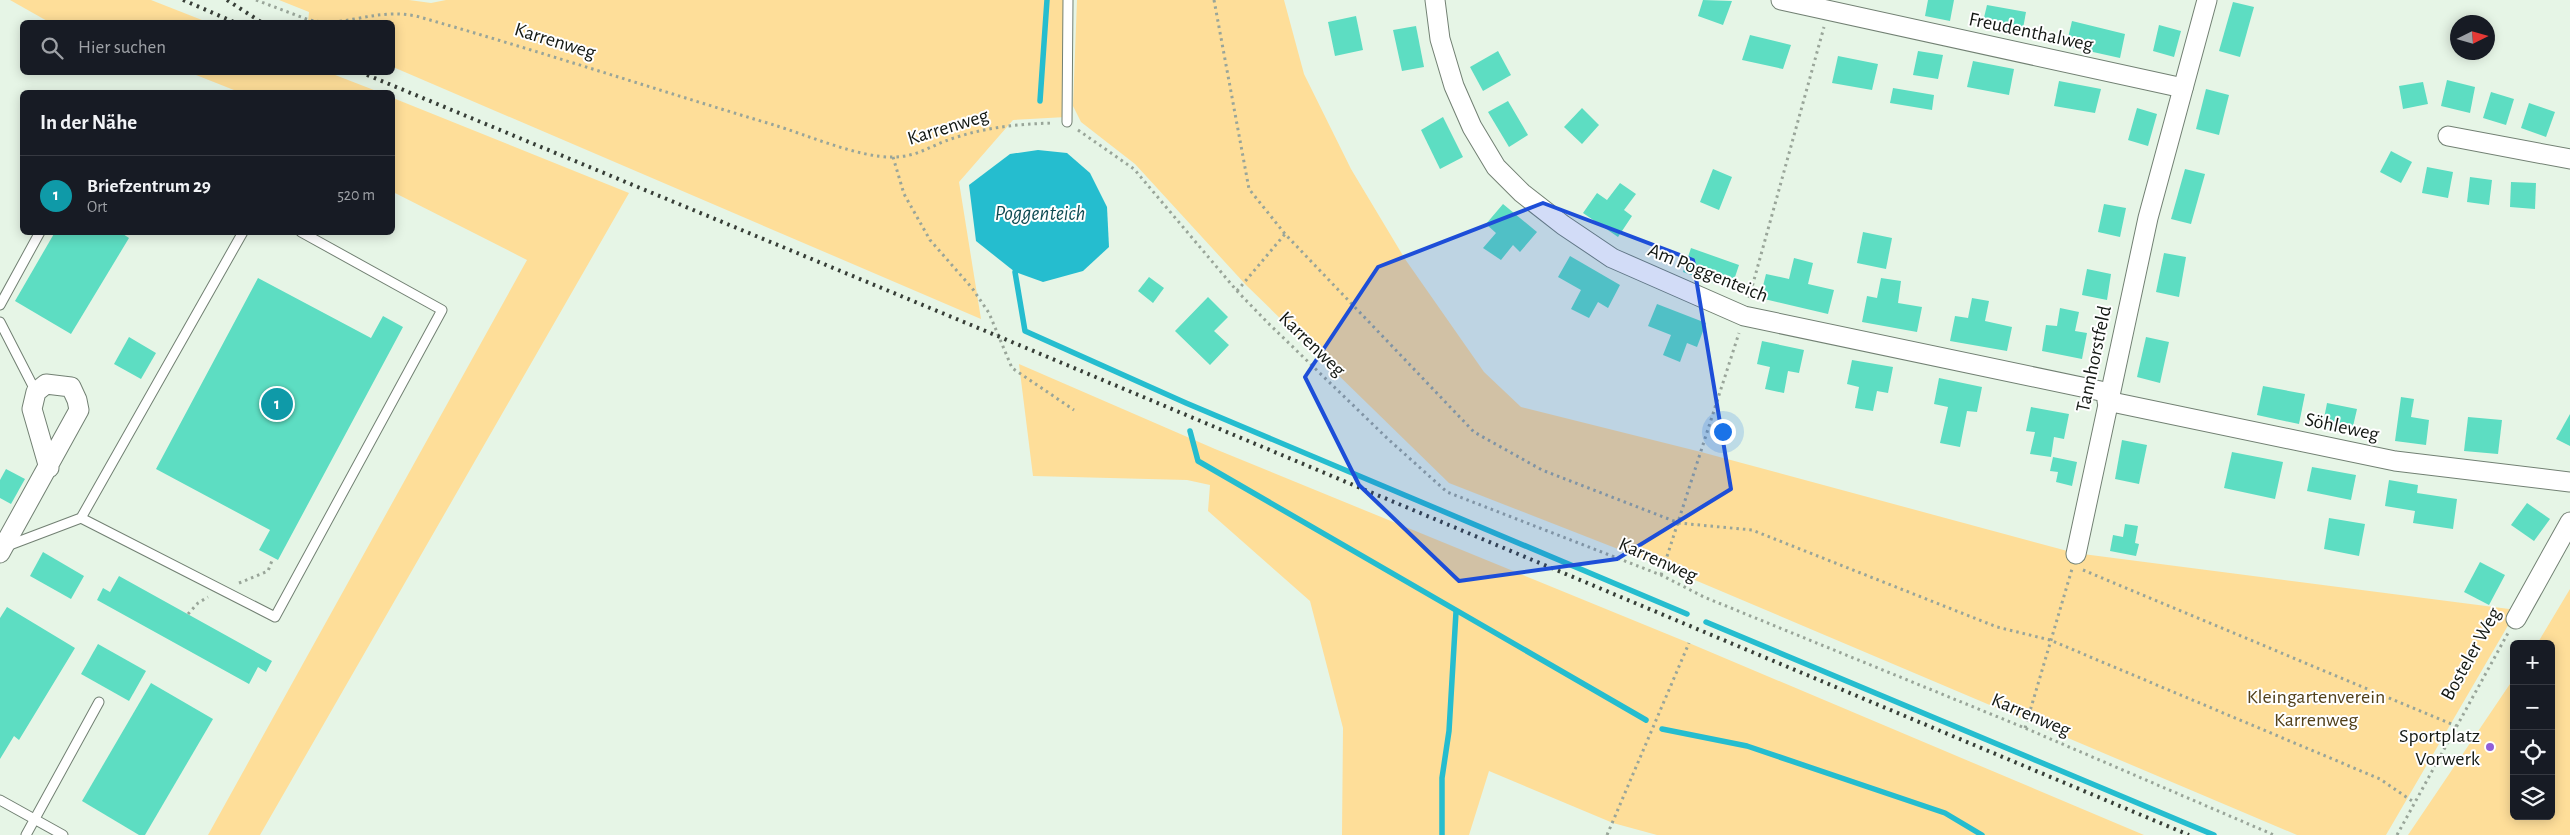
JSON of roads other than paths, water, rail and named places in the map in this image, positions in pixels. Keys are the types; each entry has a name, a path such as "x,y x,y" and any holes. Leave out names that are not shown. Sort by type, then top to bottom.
{"street":[{"name":"Am Poggenteich","path":"1436,0 1440,39 1454,86 1472,127 1496,167 1522,194 1563,225 1612,258 1744,316 2109,397"},
{"name":"Freudenthalweg","path":"1782,0 2182,88"},
{"name":"Tannhorstfeld","path":"2074,560 2148,218 2207,0"},
{"path":"2448,136 2570,158"},
{"path":"2,550 49,468 79,410 78,400 71,387 58,384 46,384 36,392 32,408 49,468"},
{"name":"Söhleweg","path":"2109,397 2395,461 2570,482"},
{"name":"Bosteler Weg","path":"2516,619 2570,522"}],"lane":[{"path":"1067,122 1068,0"},
{"path":"0,305 38,235"},
{"path":"2,550 81,518 241,235"},
{"path":"81,518 275,617 442,310 306,235"},
{"path":"0,322 36,392"},
{"path":"26,835 99,702"},
{"path":"0,800 63,835"}],"water":[{"name":"Poggenteich","path":"1038,150 1067,153 1090,173 1107,207 1109,247 1083,271 1043,282 1015,272 976,241 969,185 1010,154"}],"waterway":[{"path":"1040,101 1047,0"},
{"path":"1015,272 1025,331 1186,403 1687,614"},
{"path":"1190,431 1198,461 1646,720"},
{"path":"1442,835 1442,778 1449,731 1456,612"},
{"path":"1706,622 2214,835"},
{"path":"1662,729 1747,746 1945,813 1982,835"}],"railway":[{"path":"183,0 229,20"},
{"path":"227,0 258,20"},
{"path":"367,75 1000,337 2189,835"}],"place":[{"name":"Briefzentrum 29","path":"277,404"},
{"name":"Sportplatz Vorwerk","path":"2490,747"}],"park label":[{"name":"Kleingartenverein Karrenweg","path":"2316,708"}]}
